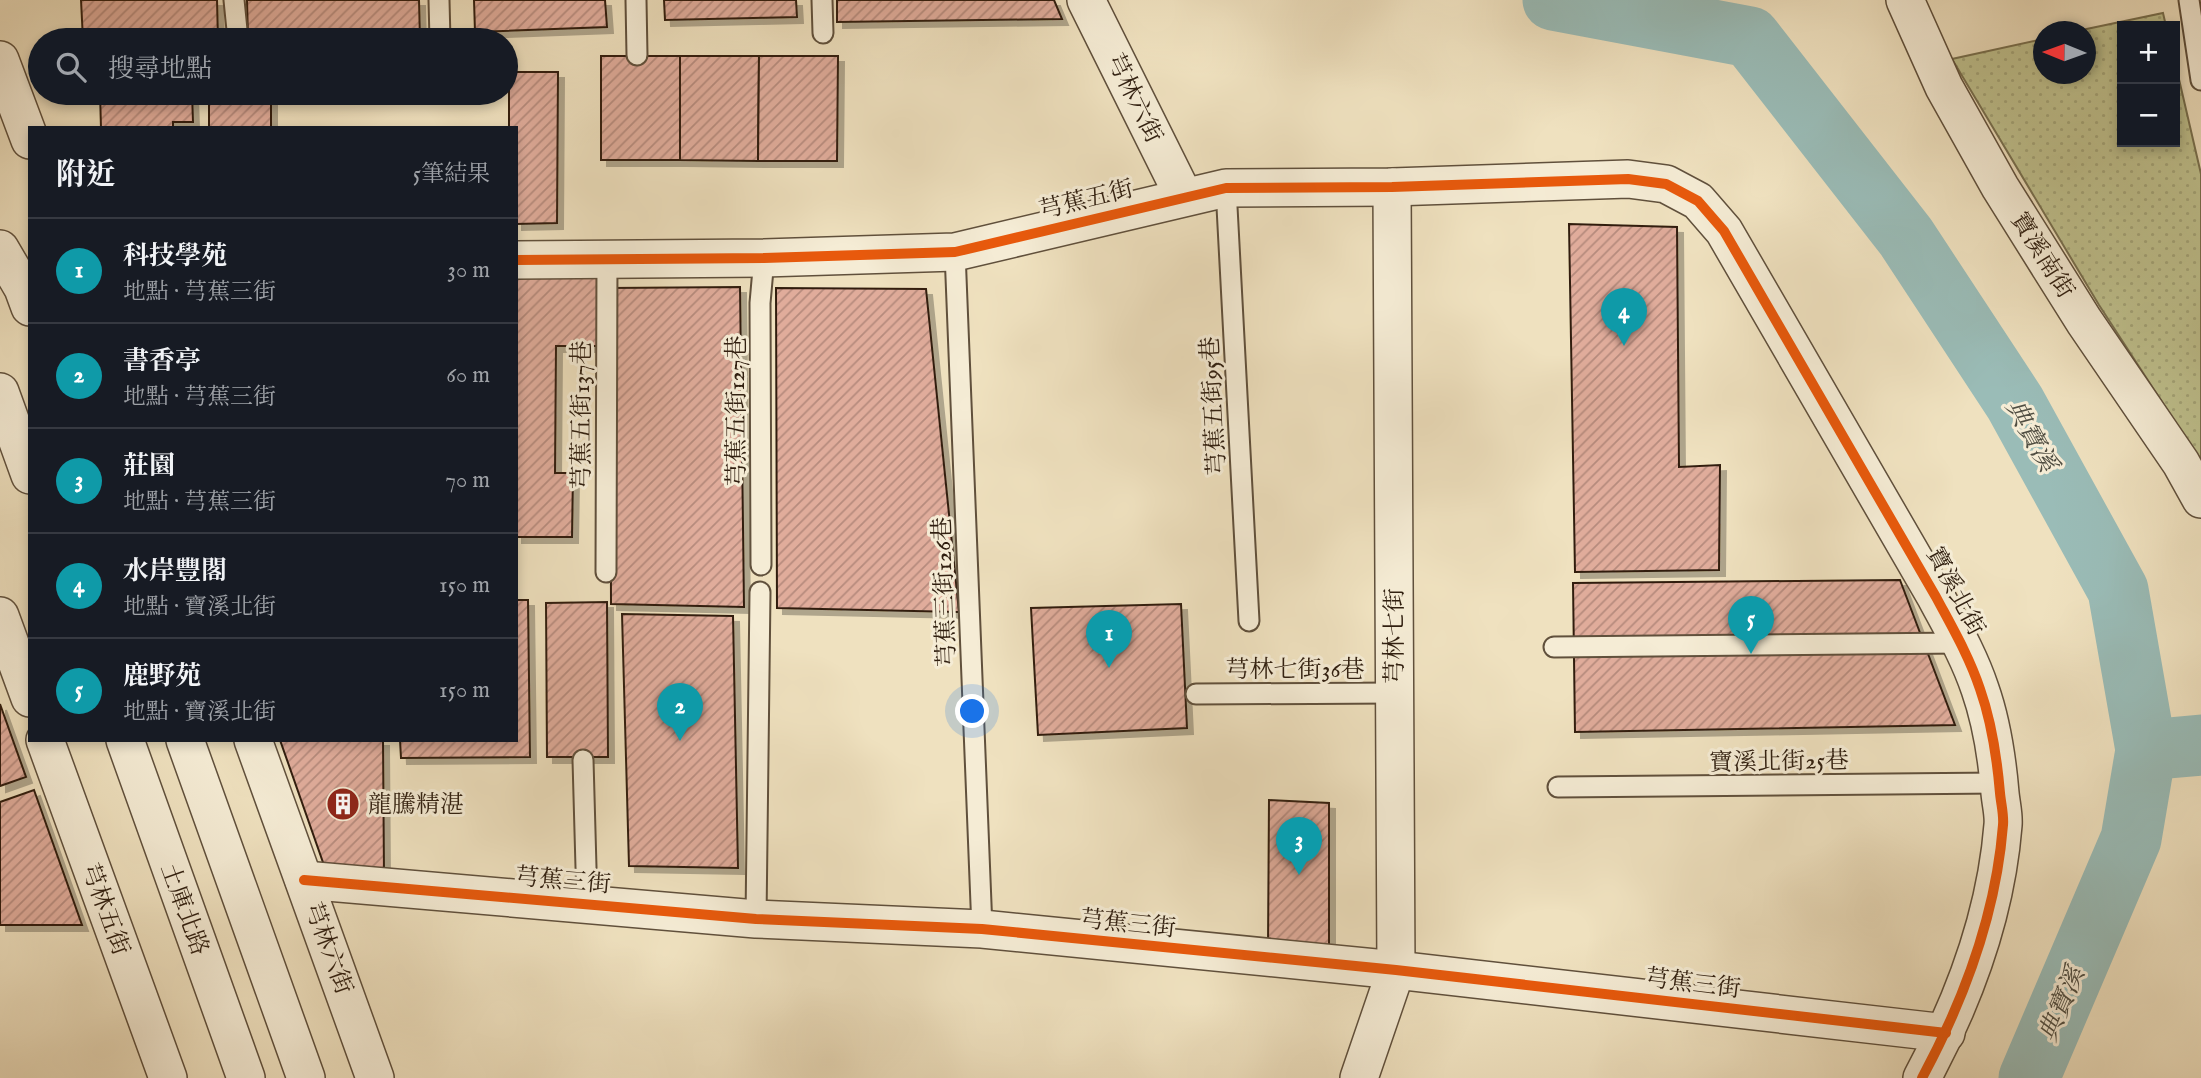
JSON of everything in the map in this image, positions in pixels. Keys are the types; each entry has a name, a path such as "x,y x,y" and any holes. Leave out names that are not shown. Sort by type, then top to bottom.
{"street":[{"name":"芎林六街","path":"1086,0 1184,197"},
{"name":"寶溪南街","path":"1905,0 1944,87 2000,187 2084,321 2181,463 2201,499"},
{"path":"0,61 28,134"},
{"name":"芎蕉五街","path":"518,260 764,258 955,252 1226,188 1392,187 1628,179 1666,184"},
{"name":"寶溪北街","path":"1666,184 1698,201 1724,231 1903,536 1961,643 1980,688 1990,723 2003,824 1989,913 1973,969 1946,1033 1922,1078"},
{"name":"芎林七街","path":"1359,1078 1396,970 1392,187"},
{"path":"0,249 28,302"},
{"path":"0,392 28,469"},
{"path":"0,617 28,693"},
{"name":"芎林五街","path":"46,742 168,1078"},
{"name":"土庫北路","path":"126,742 246,1078"},
{"path":"186,742 306,1078"},
{"name":"芎林六街","path":"254,742 375,1078"},
{"name":"芎蕉三街","path":"304,880 756,919 982,929 1396,970 1946,1033"}],"lane":[{"path":"234,0 237,28"},
{"path":"439,0 440,28"},
{"path":"636,0 637,55"},
{"path":"822,0 823,33"},
{"path":"2189,0 2201,80"},
{"name":"芎蕉五街95巷","path":"1226,188 1249,621"},
{"name":"芎蕉三街126巷","path":"955,252 982,929"},
{"name":"芎蕉五街127巷","path":"761,565 760,303 764,258"},
{"name":"芎蕉五街137巷","path":"606,572 607,259"},
{"path":"756,919 760,592"},
{"path":"1554,647 1961,643"},
{"name":"芎林七街36巷","path":"1196,694 1395,693"},
{"path":"583,760 587,903"},
{"name":"寶溪北街25巷","path":"1558,787 1999,783"}],"green space":[{"path":"2163,13 2165,21 2125,21"},
{"path":"2117,23 2117,147 2180,147 2180,84 2201,174 2201,462 2099,305 1952,59 2033,41 2033,84 2096,84 2096,27"}],"building":[{"path":"81,0 217,0 218,28 82,28"},
{"path":"247,0 419,0 420,28 248,28"},
{"path":"474,0 605,0 607,27 518,30 518,28 475,28"},
{"path":"664,0 796,0 797,17 665,20"},
{"path":"837,0 1054,0 1062,19 837,22"},
{"path":"601,56 680,56 680,160 601,160"},
{"path":"680,56 759,56 758,161 680,160"},
{"path":"759,56 838,56 837,161 758,161"},
{"path":"518,72 558,72 557,223 518,224 518,126 509,126 509,105 518,105"},
{"path":"100,105 192,105 193,122 173,122 173,126 101,126"},
{"path":"209,105 271,105 271,126 209,126"},
{"path":"1569,224 1677,227 1679,467 1720,465 1719,570 1575,572"},
{"path":"518,271 600,271 600,346 556,346 555,473 573,473 572,537 518,537"},
{"path":"740,287 744,607 611,604 610,288"},
{"path":"776,288 926,289 959,612 777,608"},
{"path":"1900,580 1955,725 1575,732 1573,583"},
{"path":"518,600 528,600 530,757 401,758 400,742 518,742"},
{"path":"607,602 608,757 547,757 546,603"},
{"path":"1181,604 1187,728 1038,735 1031,608"},
{"path":"622,614 733,616 738,868 629,866"},
{"path":"0,704 26,777 0,786"},
{"name":"龍騰精湛","path":"281,742 383,742 384,874 325,868"},
{"path":"34,790 82,925 0,925 0,802"},
{"path":"1269,800 1329,803 1329,947 1268,947"}],"waterway":[{"name":"典寶溪","path":"1553,0 1750,37 1906,237 2015,403 2118,590 2146,750 2131,839 2029,1078"},
{"path":"2146,750 2201,745"}],"cycle path":[{"path":"518,260 764,258 955,252 1226,188 1392,187 1628,179 1666,184 1698,201 1724,231 1936,597 1971,665 1988,715 1996,754 2003,817 1999,859 1976,956 1951,1018 1922,1078"},
{"path":"304,880 756,919 982,929 1396,970 1946,1033"}],"place":[{"name":"水岸豐閣","path":"1624,346"},
{"name":"鹿野苑","path":"1751,654"},
{"name":"科技學苑","path":"1109,668"},
{"name":"書香亭","path":"680,741"},
{"name":"龍騰精湛","path":"343,804"},
{"name":"莊園","path":"1299,875"}]}
